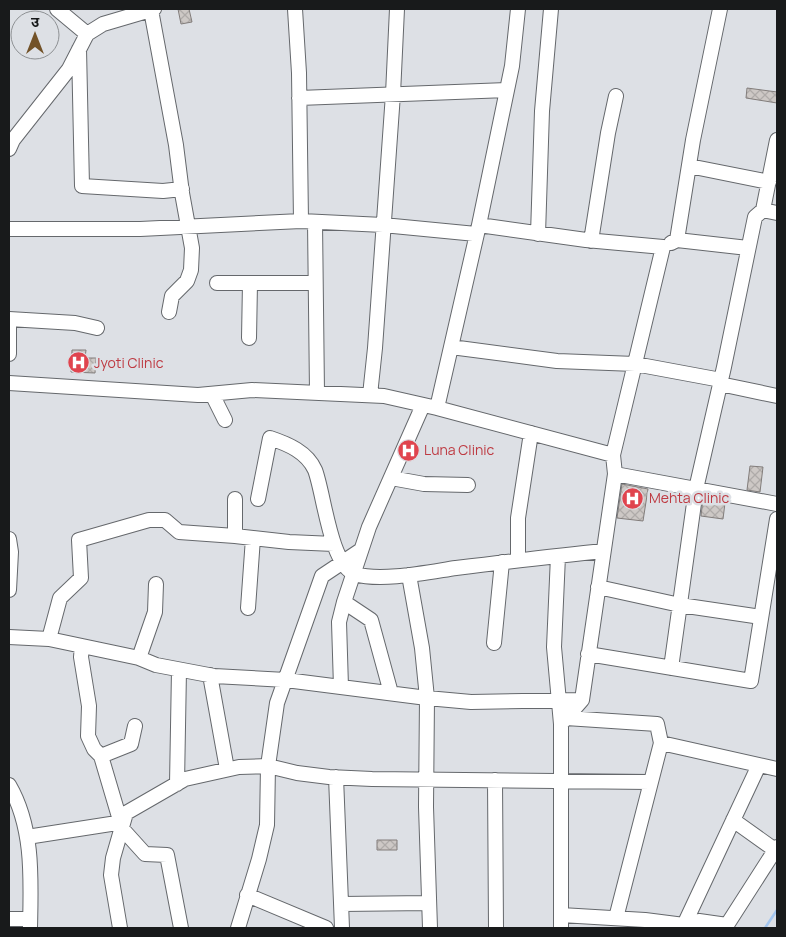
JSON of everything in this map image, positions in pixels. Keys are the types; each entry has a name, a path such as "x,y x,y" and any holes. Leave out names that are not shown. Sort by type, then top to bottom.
{"street":[{"path":"57,9 87,34"},
{"path":"102,9 102,24"},
{"path":"9,148 13,140 69,68 87,34 102,24 152,9 192,248 191,270 187,281 172,296 169,312"},
{"path":"295,9 308,222 316,283 316,392"},
{"path":"370,395 393,94 397,9"},
{"path":"341,687 340,622 344,602 368,527 391,478 430,406 451,346 478,230 512,66 518,9"},
{"path":"538,234 542,111 551,9"},
{"path":"677,240 689,166 720,9"},
{"path":"79,49 82,186 163,191 182,189"},
{"path":"299,98 507,90"},
{"path":"591,241 608,133 616,96"},
{"path":"671,668 696,489 721,382 755,217 763,210 777,140"},
{"path":"689,166 769,182"},
{"path":"763,210 777,213"},
{"path":"9,229 140,229 308,222 538,234 663,247 677,240 748,248"},
{"path":"563,721 582,700 615,474 613,455 663,247"},
{"path":"217,283 316,283"},
{"path":"249,338 250,283"},
{"path":"9,354 9,320 74,323 97,328"},
{"path":"451,346 557,360 635,364 777,396"},
{"path":"9,383 198,395 252,390 384,396 430,406 613,455"},
{"path":"212,394 225,420"},
{"path":"518,560 518,518 531,433"},
{"path":"258,499 270,438 289,444 303,455 314,469 341,563 354,574 375,576 409,575 518,560 603,551"},
{"path":"615,474 777,504"},
{"path":"391,478 424,484 468,485"},
{"path":"234,499 234,536"},
{"path":"588,654 751,681 761,617 772,584 777,519"},
{"path":"49,639 60,598 82,578 79,540 149,520 164,520 179,532 334,544"},
{"path":"248,608 253,538"},
{"path":"9,539 9,590"},
{"path":"238,928 267,825 268,766 277,703 322,576 361,550"},
{"path":"558,556 554,647 558,700 563,721 560,780 561,922 616,918 684,925 699,921 726,927 776,849 733,820"},
{"path":"494,643 502,562"},
{"path":"409,575 422,648 427,698 430,928"},
{"path":"139,658 155,612 156,584"},
{"path":"598,587 680,605 761,617"},
{"path":"344,602 371,620 391,693"},
{"path":"9,637 49,639 139,658 156,665 210,675 286,680 471,702 582,700"},
{"path":"82,646 81,657 89,706 88,736 94,750 101,756 122,827"},
{"path":"177,784 179,670"},
{"path":"210,675 227,769"},
{"path":"563,721 657,724 661,743 616,918"},
{"path":"101,756 131,744 135,726"},
{"path":"661,743 771,765 733,820 684,925"},
{"path":"120,928 111,875 113,858 126,813 185,779 227,769 268,766 297,773 336,777 427,780 650,782"},
{"path":"336,777 342,928"},
{"path":"495,780 496,928"},
{"path":"9,785 24,821 31,874 30,924 9,920"},
{"path":"27,837 117,823 145,854 167,855 181,928"},
{"path":"247,895 326,928"},
{"path":"341,904 429,902"}],"building":[{"path":"178,9 189,9 192,22 181,24"},
{"path":"747,88 777,92 777,103 746,98"},
{"path":"72,350 86,350 85,358 96,358 95,373 71,372"},
{"path":"750,466 763,467 760,492 747,490"},
{"path":"622,484 648,489 643,521 617,518"},
{"path":"703,499 725,503 723,519 701,516"},
{"path":"377,840 397,840 397,850 377,850"}],"waterway":[{"path":"765,928 777,910"}],"place":[{"name":"Jyoti Clinic","path":"78,363"},
{"name":"Luna Clinic","path":"408,450"},
{"name":"Mehta Clinic","path":"633,498"}]}
